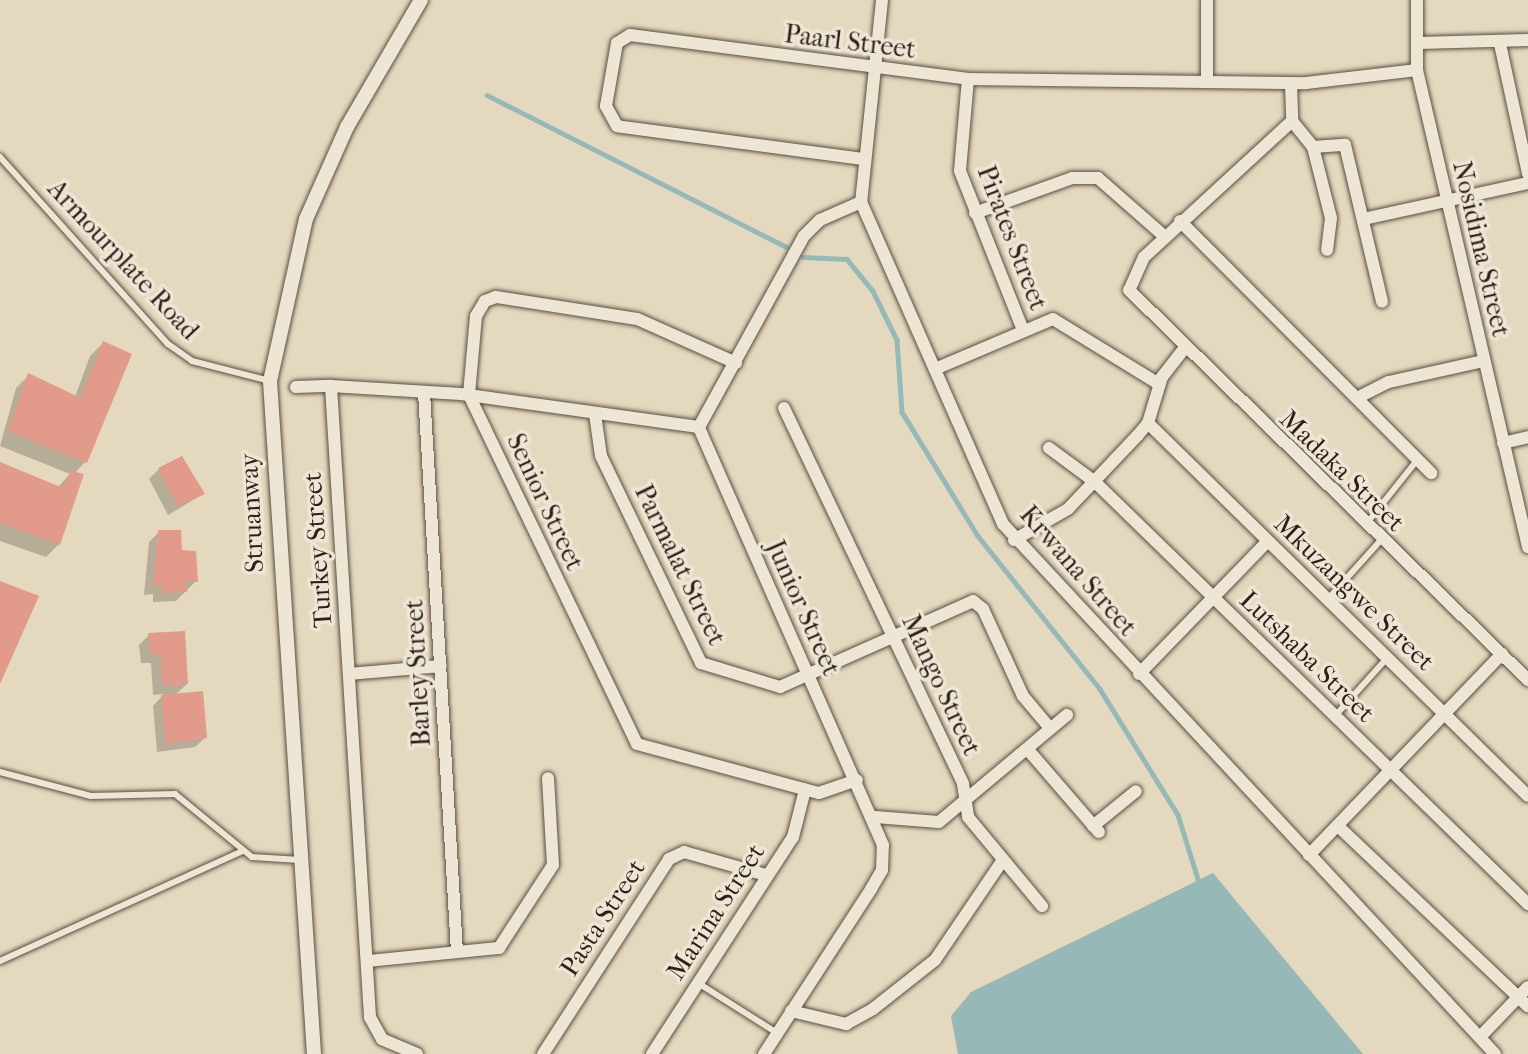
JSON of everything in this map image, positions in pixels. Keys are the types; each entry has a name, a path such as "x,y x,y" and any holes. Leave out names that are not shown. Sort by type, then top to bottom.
{"street":[{"name":"Struanway","path":"314,1054 270,381 306,219 347,127 421,0"},
{"name":"Krwana Street","path":"882,0 863,159 861,202 1014,540 1495,1054"},
{"path":"1207,0 1207,79"},
{"name":"Nosidima Street","path":"1418,0 1417,70 1528,547"},
{"name":"Paarl Street","path":"863,159 625,129 607,115 611,67 617,43 631,35 968,79 1207,79 1291,83 1417,70"},
{"path":"1418,43 1500,44 1528,40"},
{"path":"1500,44 1528,174"},
{"name":"Pirates Street","path":"968,79 958,160 975,214 1023,330"},
{"path":"1291,83 1292,121 1313,147 1332,225 1327,250"},
{"path":"975,214 1061,181 1098,178 1164,236 1292,121"},
{"path":"1313,147 1345,145 1382,302"},
{"path":"1363,219 1528,183"},
{"path":"296,387 331,386 470,395 699,427 804,236 820,220 861,202"},
{"path":"1180,221 1431,473"},
{"name":"Madaka Street","path":"1164,236 1133,269 1129,290 1183,350 1502,654 1526,673"},
{"name":"Senior Street","path":"736,363 637,319 496,297 481,304 476,316 470,395 637,744 805,790 829,794 857,780"},
{"path":"935,369 1023,330 1061,320 1159,384"},
{"path":"1014,540 1068,509 1149,423 1159,384 1183,350"},
{"path":"1357,398 1389,382 1483,360"},
{"name":"Turkey Street","path":"331,386 375,1033 417,1054"},
{"name":"Barley Street","path":"424,392 457,951"},
{"name":"Mango Street","path":"784,408 963,784 968,817 1042,906"},
{"name":"Parmalat Street","path":"595,414 601,456 701,663 780,687 967,600 984,609 1023,696 1049,727"},
{"name":"Mkuzangwe Street","path":"1149,423 1528,796"},
{"name":"Junior Street","path":"699,427 808,676 875,817 882,870 764,1054"},
{"path":"1503,443 1528,437"},
{"name":"Lutshaba Street","path":"1049,448 1095,482 1528,904"},
{"path":"1139,674 1268,541"},
{"path":"1309,855 1447,716 1502,654"},
{"path":"349,674 441,666"},
{"path":"875,817 939,822 1028,751 1049,727 1067,715"},
{"path":"1028,751 1096,829 1136,791"},
{"path":"368,961 499,948 551,872 548,778"},
{"name":"Marina Street","path":"652,1054 696,982 793,837 805,790"},
{"path":"1338,826 1525,997 1479,1037"},
{"name":"Pasta Street","path":"543,1054 669,859 684,852 766,875"},
{"path":"791,1011 846,1024 873,1009 935,960 1003,860"}],"lane":[{"name":"Armourplate Road","path":"0,157 167,344 192,361 270,381"},
{"path":"1366,525 1418,459"},
{"path":"1328,599 1381,540"},
{"path":"1335,716 1387,657"},
{"path":"0,772 91,796 175,794 243,851 302,860"},
{"path":"0,961 243,851"},
{"path":"696,982 777,1033"}],"water":[{"path":"1213,873 1363,1054 958,1054 951,1016 971,992"}],"building":[{"path":"103,341 132,354 87,463 8,431 28,373 81,398"},
{"path":"182,456 205,494 178,506 158,468"},
{"path":"0,462 63,488 71,471 84,474 60,545 0,523"},
{"path":"158,530 181,530 182,550 196,551 198,582 186,582 187,592 162,593 162,585 153,586"},
{"path":"0,581 39,596 0,684"},
{"path":"185,631 188,684 163,686 160,654 151,655 148,633"},
{"path":"203,691 207,738 166,744 161,695"}],"waterway":[{"path":"487,95 786,247"},
{"path":"803,257 847,259 873,291 897,340 902,412 978,536 1100,689 1178,815 1200,885"}]}
